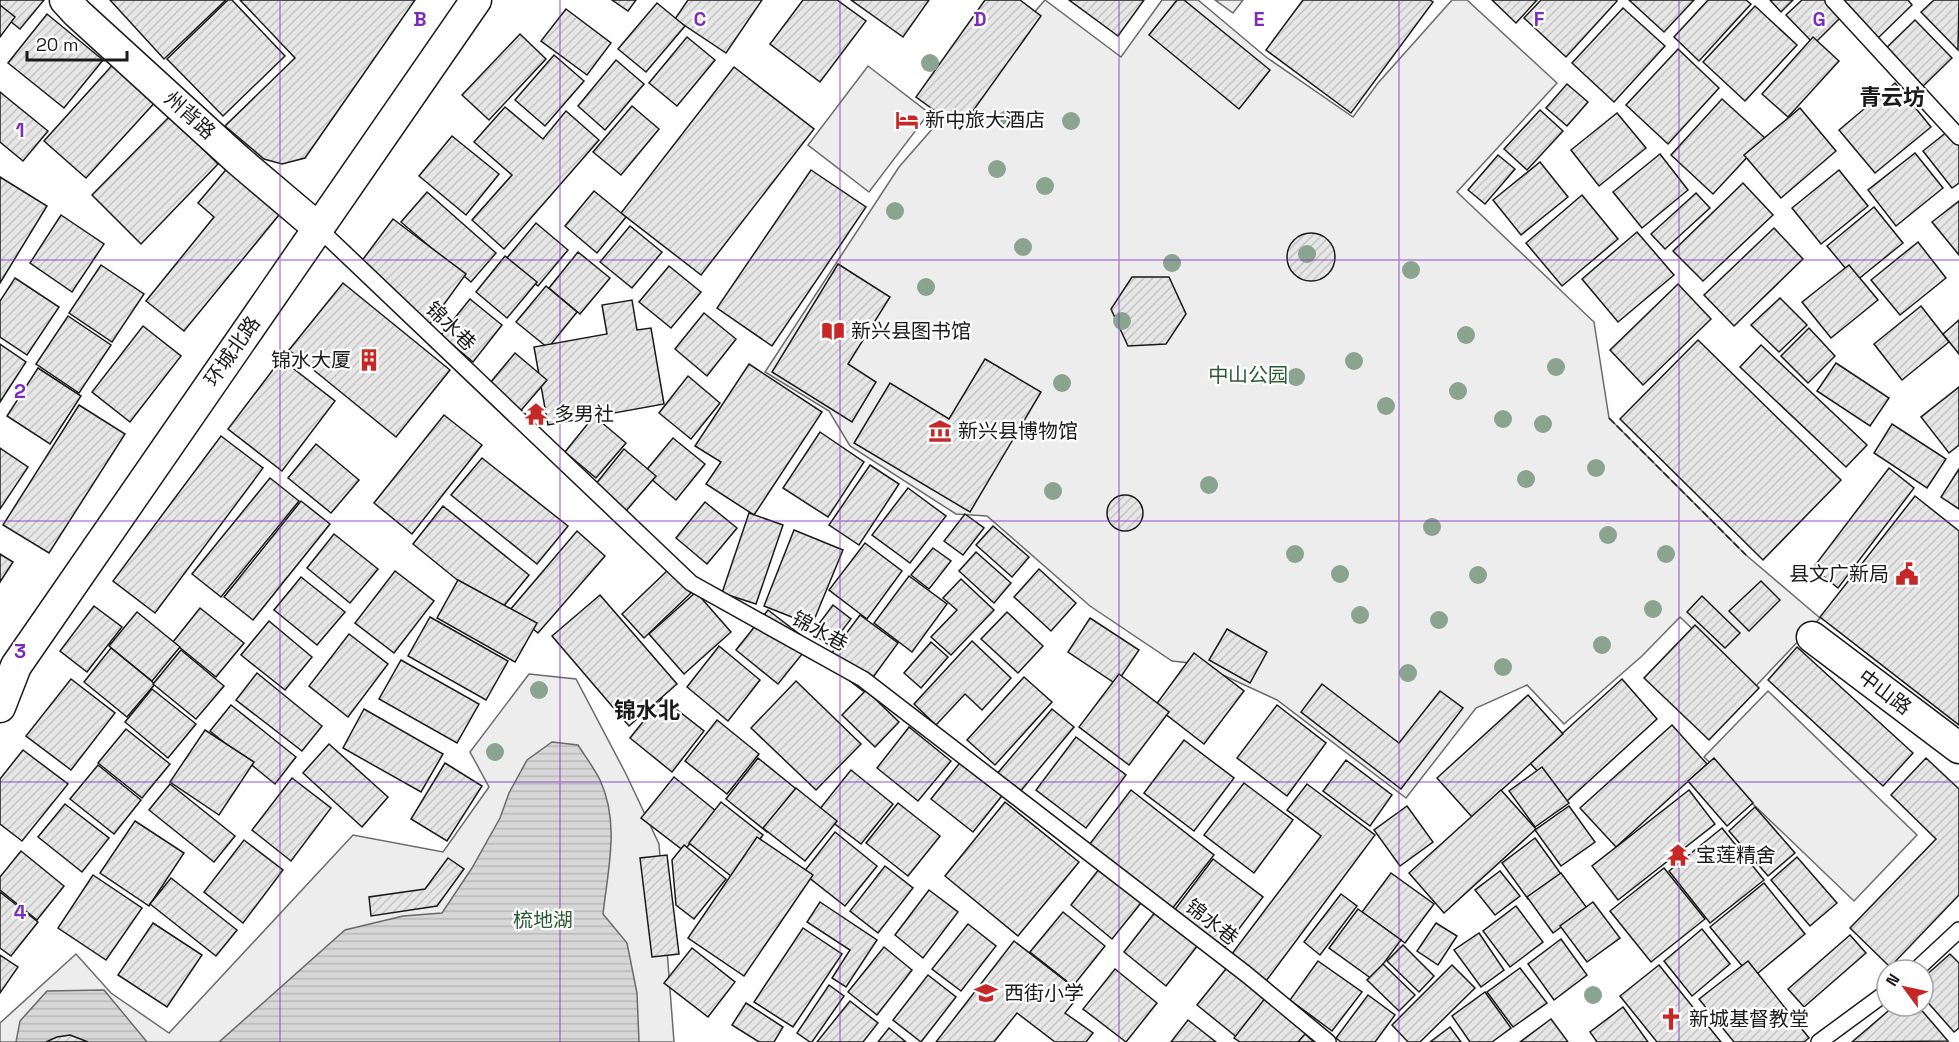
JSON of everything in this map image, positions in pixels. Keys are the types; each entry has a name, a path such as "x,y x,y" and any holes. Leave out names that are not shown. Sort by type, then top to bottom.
{"street":[{"name":"环城北路","path":"0,707 15,666 476,0"},
{"name":"州背路","path":"78,4 238,160 317,227"},
{"name":"中山路","path":"1812,637 1959,748"}],"lane":[{"path":"1833,0 1959,136"},
{"name":"锦水巷","path":"317,227 692,583 863,679 1237,967 1328,1042"},
{"path":"1929,958 1959,930"},
{"path":"1819,1042 1875,1001"}],"shaded area":[{"name":"中山公园","path":"1045,0 1121,57 1162,0 1198,0 1266,57 1353,117 1378,83 1452,0 1467,0 1557,83 1457,192 1594,322 1609,418 1746,555 1820,618 1754,688 1680,617 1642,656 1564,724 1527,685 1476,708 1406,798 1277,700 1199,664 1172,661 1090,606 987,516 956,514 850,446 829,411 765,372 899,167"},
{"path":"1215,0 1243,0 1233,13"},
{"path":"868,66 929,113 869,192 808,145"},
{"name":"梳地湖","path":"529,674 576,679 626,774 659,844 674,1042 0,1042 0,1023 76,954 111,993 169,1033 353,835 443,852 489,787 470,752"},
{"path":"1768,691 1917,835 1854,901 1704,757"},
{"path":"552,742 578,745 598,776 606,796 610,813 611,846 603,914 627,943 637,993 639,1042 219,1042 345,930 403,916 442,913 472,868 500,818 509,793 527,760"},
{"path":"104,990 147,1042 16,1042 20,1021 47,991"}],"building":[{"path":"0,0 44,0 20,29 0,13"},
{"path":"110,0 226,0 164,59"},
{"path":"228,0 232,0 285,56 223,116 167,59"},
{"path":"240,0 415,0 305,158 282,164 264,159 225,126 295,58"},
{"path":"612,0 636,0 628,11"},
{"path":"688,0 762,0 726,53 675,19"},
{"path":"803,0 837,0 866,21 820,82 770,44"},
{"path":"851,0 929,0 903,37"},
{"path":"985,0 1020,0 1041,16 960,129 916,97"},
{"path":"1069,0 1144,0 1118,36"},
{"path":"1177,0 1184,0 1270,70 1239,109 1149,35"},
{"path":"1303,0 1430,0 1433,2 1351,113 1266,50"},
{"path":"1492,0 1537,0 1516,23"},
{"path":"1541,0 1617,1 1566,57 1524,18"},
{"path":"1629,0 1694,0 1664,32"},
{"path":"1708,0 1746,0 1751,4 1699,61 1674,37"},
{"path":"1770,0 1793,0 1781,12"},
{"path":"1802,0 1828,0 1843,15 1814,44 1786,15"},
{"path":"1841,0 1908,0 1912,5 1877,39"},
{"path":"1934,0 1959,0 1958,50 1921,12"},
{"path":"657,3 685,26 646,72 618,49"},
{"path":"0,5 15,17 0,37"},
{"path":"1755,6 1797,45 1745,101 1703,62"},
{"path":"1623,8 1665,46 1614,102 1572,63"},
{"path":"566,9 611,43 587,75 541,41"},
{"path":"47,14 103,60 64,108 8,63"},
{"path":"1915,20 1952,58 1917,92 1880,54"},
{"path":"520,34 546,59 489,120 462,95"},
{"path":"687,37 715,60 677,106 649,83"},
{"path":"1813,37 1839,61 1788,117 1762,94"},
{"path":"1678,49 1719,88 1668,144 1626,105"},
{"path":"554,55 584,81 545,126 515,100"},
{"path":"616,60 644,84 605,130 578,106"},
{"path":"116,61 158,99 86,178 44,141"},
{"path":"734,67 814,129 701,275 621,213"},
{"path":"1895,83 1931,127 1875,173 1839,130"},
{"path":"1567,84 1588,102 1567,126 1546,108"},
{"path":"0,92 48,131 23,161 0,142"},
{"path":"1722,99 1765,138 1713,194 1671,155"},
{"path":"632,106 659,129 621,175 593,152"},
{"path":"505,107 543,139 566,111 599,140 504,249 472,220 512,175 474,142"},
{"path":"1800,108 1836,151 1781,198 1744,155"},
{"path":"1540,110 1563,131 1527,170 1504,149"},
{"path":"1617,113 1646,148 1599,186 1571,150"},
{"path":"170,116 218,164 141,244 92,195"},
{"path":"1948,131 1959,146 1959,183 1952,188 1923,151"},
{"path":"452,136 499,174 466,215 419,176"},
{"path":"1915,153 1943,188 1896,226 1868,190"},
{"path":"1660,154 1688,190 1642,228 1613,192"},
{"path":"1498,155 1515,169 1485,204 1468,190"},
{"path":"1540,162 1568,197 1521,235 1493,200"},
{"path":"229,166 283,210 184,331 146,301 214,217 198,203"},
{"path":"811,170 866,207 772,346 717,308"},
{"path":"1839,170 1868,206 1821,244 1792,208"},
{"path":"0,177 47,206 0,283"},
{"path":"1743,183 1773,215 1703,281 1673,251"},
{"path":"594,191 626,217 597,253 565,226"},
{"path":"427,192 496,253 471,282 401,222"},
{"path":"1696,193 1710,208 1665,249 1651,234"},
{"path":"1582,195 1618,239 1562,286 1526,243"},
{"path":"1959,201 1959,255 1932,222"},
{"path":"1874,207 1903,243 1856,281 1827,246"},
{"path":"61,215 104,244 72,292 30,263"},
{"path":"393,219 466,274 429,325 355,270"},
{"path":"536,223 568,250 538,286 506,259"},
{"path":"630,226 662,252 632,288 600,262"},
{"path":"1774,228 1803,259 1734,326 1704,295"},
{"path":"1637,232 1674,275 1618,322 1582,279"},
{"path":"1306,233 1316,233 1328,240 1335,252 1335,262 1328,274 1316,281 1306,281 1291,270 1287,262 1287,252 1298,237"},
{"path":"1918,242 1946,278 1900,315 1871,280"},
{"path":"578,252 610,278 580,314 549,288"},
{"path":"505,256 537,282 507,318 476,292"},
{"name":"新兴县图书馆","path":"838,264 890,297 848,364 876,382 852,422 772,372"},
{"path":"101,265 144,294 112,342 69,313"},
{"path":"1849,265 1878,300 1831,338 1802,302"},
{"path":"669,266 701,292 671,328 639,302"},
{"path":"1132,277 1169,277 1186,314 1166,344 1128,346 1111,309"},
{"path":"15,278 59,307 27,355 0,337 0,301"},
{"name":"锦水大厦","path":"343,283 450,370 396,437 289,350"},
{"path":"1678,284 1711,319 1643,385 1610,350"},
{"path":"546,286 577,312 548,348 516,322"},
{"path":"1780,298 1807,325 1779,352 1751,325"},
{"path":"470,299 502,325 473,362 441,335"},
{"path":"632,300 637,330 651,328 664,404 548,425 534,347 607,334 602,305"},
{"path":"1921,306 1949,342 1902,380 1874,344"},
{"path":"704,313 736,339 707,376 675,349"},
{"path":"68,316 111,345 79,393 36,364"},
{"path":"1959,320 1959,354 1943,334"},
{"path":"143,326 181,356 130,422 92,392"},
{"path":"1809,328 1835,356 1808,383 1781,356"},
{"path":"1698,340 1841,480 1763,560 1620,419"},
{"path":"0,344 26,362 0,402"},
{"path":"1761,345 1867,445 1846,467 1740,367"},
{"path":"515,353 547,380 517,415 485,389"},
{"path":"281,359 335,401 282,471 228,429"},
{"name":"新兴县博物馆","path":"985,359 1041,392 970,512 854,443 890,383 949,419"},
{"path":"1836,363 1889,398 1870,426 1817,391"},
{"path":"749,364 822,412 754,515 706,484 721,462 695,446"},
{"path":"38,368 81,396 50,444 7,416"},
{"path":"688,376 720,403 691,439 659,413"},
{"path":"1959,387 1959,445 1949,453 1921,417"},
{"path":"79,405 125,434 49,553 3,525"},
{"path":"444,415 482,445 412,534 374,503"},
{"path":"594,416 626,443 596,478 565,452"},
{"path":"1892,424 1946,459 1927,488 1874,453"},
{"path":"820,432 864,462 828,517 783,488"},
{"path":"221,436 263,468 155,613 113,581"},
{"path":"673,438 705,464 676,500 644,473"},
{"path":"316,444 359,480 331,513 288,478"},
{"path":"0,448 28,467 0,509"},
{"path":"624,449 656,476 626,511 595,485"},
{"path":"482,458 568,526 537,564 451,495"},
{"path":"870,465 899,484 859,545 829,525"},
{"path":"1889,468 1914,488 1838,588 1813,568"},
{"path":"1959,469 1959,509 1941,497"},
{"path":"270,478 299,501 221,597 192,574"},
{"path":"908,488 946,516 910,563 872,535"},
{"path":"1125,495 1137,501 1143,513 1137,525 1125,531 1113,525 1107,513 1113,501"},
{"name":"县文广新局","path":"1915,496 1959,531 1959,725 1820,617"},
{"path":"301,501 330,524 253,620 224,597"},
{"path":"705,502 737,528 707,564 676,538"},
{"path":"443,506 529,575 498,613 413,544"},
{"path":"749,513 783,525 756,604 722,593"},
{"path":"965,514 984,528 963,555 944,541"},
{"path":"993,526 1029,557 1012,577 976,545"},
{"path":"794,530 843,550 812,625 764,606"},
{"path":"577,531 605,556 538,633 510,610"},
{"path":"334,534 378,569 350,603 307,568"},
{"path":"865,543 902,571 867,619 829,590"},
{"path":"933,548 951,561 929,589 911,575"},
{"path":"976,552 1011,583 994,603 959,571"},
{"path":"0,554 13,562 0,582"},
{"path":"669,569 691,593 644,638 622,614"},
{"path":"1039,569 1076,603 1051,631 1014,597"},
{"path":"395,571 434,601 394,653 355,623"},
{"path":"909,576 947,604 912,652 874,623"},
{"path":"301,577 345,612 317,645 274,610"},
{"path":"961,579 994,610 951,655 931,637 957,610 943,598"},
{"path":"458,580 537,623 515,662 437,618"},
{"path":"1761,581 1780,600 1749,631 1729,611"},
{"path":"696,592 731,632 684,674 649,634"},
{"path":"600,595 677,684 629,726 552,636"},
{"path":"1702,596 1740,633 1725,648 1687,612"},
{"path":"833,605 851,619 830,646 812,633"},
{"path":"94,606 122,627 87,672 60,651"},
{"path":"200,608 244,643 216,677 173,642"},
{"path":"768,610 811,643 778,684 736,650"},
{"path":"137,612 180,647 152,681 109,646"},
{"path":"1007,612 1043,646 1018,673 981,639"},
{"path":"860,615 898,643 863,691 825,662"},
{"path":"430,617 508,661 486,700 408,656"},
{"path":"1090,618 1139,650 1116,684 1068,652"},
{"path":"269,621 312,657 285,690 241,655"},
{"path":"1695,625 1759,688 1709,740 1644,678"},
{"path":"1227,629 1267,652 1250,683 1209,660"},
{"path":"349,634 388,664 348,717 309,686"},
{"path":"972,641 1011,678 982,710 965,694 936,725 914,704"},
{"path":"931,642 948,657 921,688 904,673"},
{"path":"719,646 760,680 728,721 687,687"},
{"path":"1797,647 1913,753 1883,786 1768,680"},
{"path":"111,648 155,684 127,717 84,682"},
{"path":"181,650 224,686 196,719 153,684"},
{"path":"1194,653 1244,691 1204,744 1155,706"},
{"path":"401,660 479,704 457,743 379,699"},
{"path":"257,673 322,726 302,751 236,700"},
{"path":"1119,674 1169,712 1129,765 1079,727"},
{"path":"1024,677 1052,702 995,765 967,740"},
{"path":"71,679 115,713 71,770 26,736"},
{"path":"1622,679 1657,719 1566,802 1530,763"},
{"path":"796,681 861,744 816,790 751,728"},
{"path":"1322,684 1399,743 1440,691 1463,708 1401,789 1301,712"},
{"path":"152,689 196,724 168,758 125,722"},
{"path":"866,690 899,722 875,747 842,715"},
{"path":"1528,695 1563,734 1472,817 1437,778"},
{"path":"662,698 704,731 672,772 630,738"},
{"path":"231,705 296,757 275,784 210,731"},
{"path":"1277,705 1326,743 1287,796 1237,758"},
{"path":"364,709 443,754 421,792 343,748"},
{"path":"1052,709 1074,727 1019,793 996,775"},
{"path":"717,720 759,754 727,794 685,761"},
{"path":"1672,725 1707,764 1616,847 1580,808"},
{"path":"909,727 951,761 918,801 877,768"},
{"path":"126,729 170,764 142,798 98,763"},
{"path":"205,730 254,762 219,815 170,782"},
{"path":"1076,737 1126,775 1086,828 1036,790"},
{"path":"1184,740 1234,778 1194,831 1144,793"},
{"path":"329,744 388,797 362,827 303,773"},
{"path":"23,750 68,784 22,841 0,824 0,779"},
{"path":"758,758 800,792 767,832 726,799"},
{"path":"1714,758 1753,803 1727,826 1688,781"},
{"path":"1926,758 1959,789 1959,895 1899,958 1881,958 1850,928 1936,839 1891,795"},
{"path":"963,759 1005,792 973,832 931,799"},
{"path":"1346,760 1392,795 1370,826 1323,791"},
{"path":"445,763 482,786 447,841 411,819"},
{"path":"98,765 141,800 114,834 70,799"},
{"path":"1542,767 1569,803 1535,827 1509,791"},
{"path":"851,770 893,804 861,844 818,811"},
{"path":"674,777 716,811 684,851 641,818"},
{"path":"292,778 331,808 291,861 252,830"},
{"path":"1244,783 1293,820 1254,873 1204,835"},
{"path":"170,784 235,836 214,862 149,810"},
{"path":"1307,784 1375,835 1266,981 1231,955 1321,836 1287,810"},
{"path":"796,788 837,821 805,861 763,828"},
{"path":"1131,790 1214,855 1172,909 1089,845"},
{"path":"1501,790 1536,829 1444,913 1409,873"},
{"path":"1689,790 1715,824 1618,900 1592,866"},
{"path":"721,802 763,835 731,876 689,843"},
{"path":"1005,802 1079,862 1018,936 945,876"},
{"path":"898,803 940,836 908,876 866,843"},
{"path":"65,804 109,838 82,872 38,837"},
{"path":"1407,806 1433,842 1400,866 1374,830"},
{"path":"1569,806 1595,842 1561,866 1535,830"},
{"path":"1755,807 1795,853 1768,876 1729,831"},
{"path":"135,821 184,853 149,906 100,873"},
{"path":"1722,828 1764,880 1710,923 1669,871"},
{"path":"835,832 877,866 845,906 803,873"},
{"path":"757,837 813,875 744,976 688,938"},
{"path":"1535,838 1561,874 1528,899 1502,863"},
{"path":"244,840 283,870 243,923 204,892"},
{"path":"684,845 726,879 694,919 676,905 672,860"},
{"path":"21,851 64,886 37,920 0,890 0,877"},
{"path":"667,855 679,954 652,957 640,858"},
{"path":"1797,857 1837,903 1810,926 1771,880"},
{"path":"448,858 464,869 437,906 371,916 369,897 425,889"},
{"path":"1213,859 1263,897 1223,950 1173,912"},
{"path":"1103,864 1145,898 1112,939 1071,905"},
{"path":"885,866 913,888 878,933 850,911"},
{"path":"1664,868 1705,919 1651,962 1610,911"},
{"path":"1500,871 1520,896 1495,915 1475,890"},
{"path":"1391,873 1434,904 1405,943 1362,912"},
{"path":"1561,873 1587,908 1553,933 1527,897"},
{"path":"93,875 142,908 106,960 58,928"},
{"path":"171,878 237,930 216,956 150,904"},
{"path":"1764,883 1805,934 1752,978 1710,927"},
{"path":"929,890 958,912 923,958 895,935"},
{"path":"0,892 38,922 11,956 0,948"},
{"path":"1341,894 1357,906 1320,955 1304,942"},
{"path":"820,902 877,940 846,987 832,978 850,950 807,922"},
{"path":"1593,902 1620,938 1587,962 1560,926"},
{"path":"1516,906 1543,942 1510,967 1483,931"},
{"path":"1358,909 1401,940 1372,979 1329,948"},
{"path":"1156,911 1198,945 1166,986 1124,952"},
{"path":"1063,912 1105,946 1073,986 1030,952"},
{"path":"153,923 202,955 167,1007 118,975"},
{"path":"1436,923 1457,936 1438,965 1417,951"},
{"path":"968,924 996,946 961,991 932,969"},
{"path":"803,928 842,954 793,1027 754,1002"},
{"path":"1702,929 1730,964 1692,996 1664,961"},
{"path":"1479,933 1504,970 1481,987 1454,950"},
{"path":"1850,935 1866,953 1804,1007 1788,989"},
{"path":"1561,939 1587,975 1554,1000 1528,964"},
{"path":"1014,941 1081,993 1065,1013 1093,1033 1086,1042 1055,1042 1017,1013 994,1042 936,1042"},
{"path":"1403,945 1434,976 1419,992 1387,961"},
{"path":"884,947 912,970 877,1015 848,992"},
{"path":"692,948 735,982 708,1017 664,983"},
{"path":"1950,954 1959,963 1959,1028 1954,1032 1935,1011 1935,967"},
{"path":"0,955 18,967 0,993"},
{"path":"1318,961 1362,992 1332,1031 1290,1000"},
{"path":"1748,961 1809,1038 1804,1042 1734,1042 1699,999"},
{"path":"1383,964 1415,995 1399,1011 1367,980"},
{"path":"1229,965 1271,998 1239,1039 1197,1005"},
{"path":"1452,965 1475,988 1420,1042 1408,1042 1392,1025"},
{"name":"新城基督教堂","path":"1659,965 1721,1042 1657,1042 1620,996"},
{"path":"1520,968 1547,1003 1513,1027 1487,992"},
{"path":"1115,969 1157,1003 1126,1042 1083,1009"},
{"path":"928,975 956,997 921,1042 893,1020"},
{"path":"829,985 844,996 810,1042 797,1033"},
{"path":"1485,992 1511,1028 1492,1042 1470,1042 1452,1016"},
{"path":"1368,995 1395,1015 1375,1042 1341,1042 1336,1038"},
{"path":"1266,997 1308,1031 1299,1042 1240,1042 1234,1038"},
{"path":"850,1001 878,1023 863,1042 817,1042"},
{"path":"746,1003 783,1027 774,1042 759,1042 732,1025"},
{"path":"1623,1007 1648,1042 1597,1042 1590,1032"},
{"path":"1880,1018 1928,1018 1948,1041 1852,1042"},
{"path":"1551,1019 1568,1042 1520,1042"},
{"path":"1188,1020 1216,1042 1171,1042"},
{"path":"1450,1027 1461,1042 1430,1042"},
{"path":"889,1028 906,1042 878,1042"},
{"path":"1305,1034 1314,1042 1298,1042"},
{"path":"70,1035 88,1042 46,1042 57,1037"}],"fence":[{"path":"1609,418 1746,555"}],"place":[{"name":"新中旅大酒店","path":"907,120"},
{"name":"新兴县图书馆","path":"833,331"},
{"name":"锦水大厦","path":"369,360"},
{"name":"多男社","path":"536,414"},
{"name":"新兴县博物馆","path":"940,431"},
{"name":"县文广新局","path":"1907,574"},
{"name":"宝莲精舍","path":"1678,855"},
{"name":"西街小学","path":"986,993"},
{"name":"新城基督教堂","path":"1671,1019"}],"district":[{"name":"青云坊","path":"1892,97"},
{"name":"锦水北","path":"647,710"}]}
